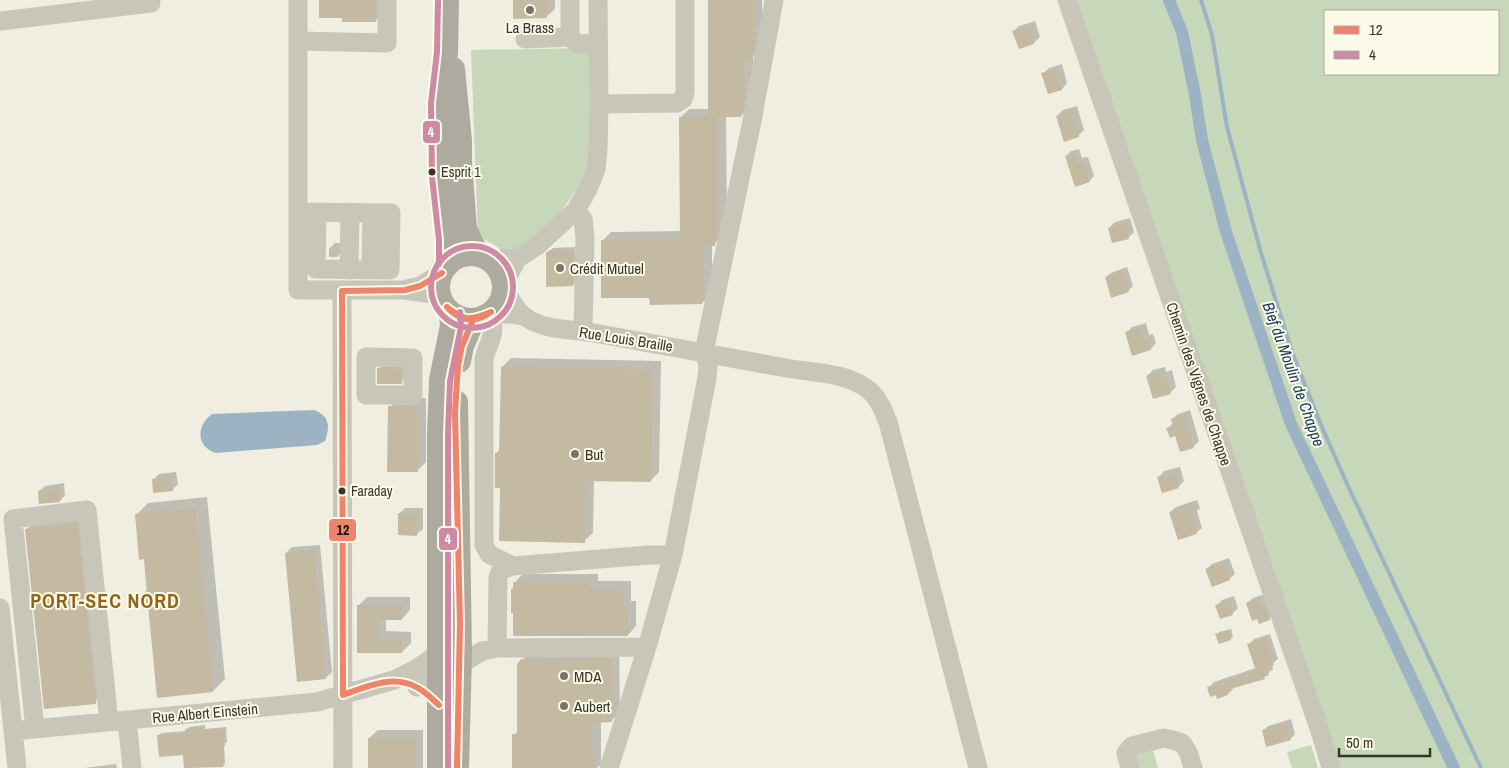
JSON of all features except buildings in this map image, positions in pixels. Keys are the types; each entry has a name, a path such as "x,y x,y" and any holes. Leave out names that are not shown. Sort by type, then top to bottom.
{"main road":[{"path":"439,768 439,705 446,665 460,641 455,412 458,366 462,346 441,177 440,103 445,70 447,0"},
{"path":"447,28 458,116 464,229 482,256 497,266 503,276 504,285 501,303 457,297"},
{"path":"457,768 446,665 440,395 441,380 457,297 461,256 482,256"},
{"path":"446,665 449,674 450,768"}],"street":[{"path":"0,21 150,3 150,0"},
{"path":"298,0 298,290 405,290 420,286 457,297 494,328 493,338 484,359 484,546 489,554 512,566"},
{"path":"298,41 387,43 387,0"},
{"path":"570,0 570,37 577,44 598,43"},
{"path":"504,285 517,259 538,245 576,210 588,189 596,169 599,104 598,0"},
{"path":"599,104 677,103 683,99 685,93 685,0"},
{"path":"609,768 647,647 673,555 707,378 708,366 704,352 752,121 774,0"},
{"name":"Chemin des Vignes de Chappe","path":"1067,0 1317,722 1331,768"},
{"path":"525,38 570,37"},
{"path":"576,210 583,219 585,237 582,331"},
{"path":"298,212 391,213 390,270 343,269"},
{"path":"343,269 344,212"},
{"path":"343,269 344,212"},
{"path":"482,256 517,259"},
{"name":"Rue Louis Braille","path":"504,285 508,296 524,316"},
{"path":"342,291 343,768"},
{"name":"Rue Louis Braille","path":"457,297 502,313 524,316 552,327 704,352 806,372 825,373 853,380 868,389 881,404 888,422 978,768"},
{"path":"342,356 366,357"},
{"path":"35,729 13,519 87,510 118,721 132,768"},
{"path":"496,648 498,577 501,570 512,566 649,555 673,555"},
{"path":"0,608 3,674 13,731 16,768"},
{"path":"417,687 446,665 482,651 496,648 647,647"},
{"name":"Rue Albert Einstein","path":"13,731 317,702 394,680 416,669 446,665"},
{"path":"394,680 417,687 439,705"},
{"path":"1130,768 1126,753 1132,746 1164,738 1182,743 1188,752 1193,768"}],"green space":[{"path":"1067,0 1509,0 1509,768 1331,768"},
{"path":"593,48 590,171 562,210 530,242 510,254 478,236 471,50"},
{"path":"1311,745 1318,768 1292,768 1287,752"},
{"path":"1152,747 1158,768 1133,768 1129,753"}],"water":[{"path":"314,410 323,415 328,427 325,441 317,445 216,453 205,446 200,436 203,424 212,414"}],"waterway":[{"name":"Bief du Moulin de Chappe","path":"1169,0 1182,32 1202,140 1226,232 1291,424 1454,768"},
{"path":"1201,0 1212,35 1227,127 1261,253 1292,352 1348,486 1481,768"}],"transit line":[{"name":"4","path":"438,0 437,52 431,103 432,177 439,240 439,264"},
{"name":"4","path":"472,246 488,249 501,258 510,271 513,287 510,303 501,316 488,325 472,328 456,325 443,316 434,303 431,287 434,271 443,258 456,249 472,246"},
{"name":"12","path":"342,291 405,290 420,286 442,273"},
{"name":"12","path":"342,291 343,695"},
{"name":"12","path":"447,307 458,315 468,318 478,317 491,312"},
{"name":"12","path":"447,307 462,318 468,319 479,318 491,312"},
{"name":"4","path":"448,768 448,435 450,381 461,327 460,312"},
{"name":"12","path":"457,768 460,624 455,412 458,366 462,346 473,320"},
{"name":"12","path":"343,695 381,683 400,682 421,690 439,705"}],"place":[{"name":"La Brass","path":"530,10"},
{"name":"Esprit 1","path":"432,172"},
{"name":"Crédit Mutuel","path":"560,268"},
{"name":"But","path":"575,454"},
{"name":"Faraday","path":"342,491"},
{"name":"MDA","path":"564,676"},
{"name":"Aubert","path":"564,706"}],"district":[{"name":"PORT-SEC NORD","path":"105,600"}]}
